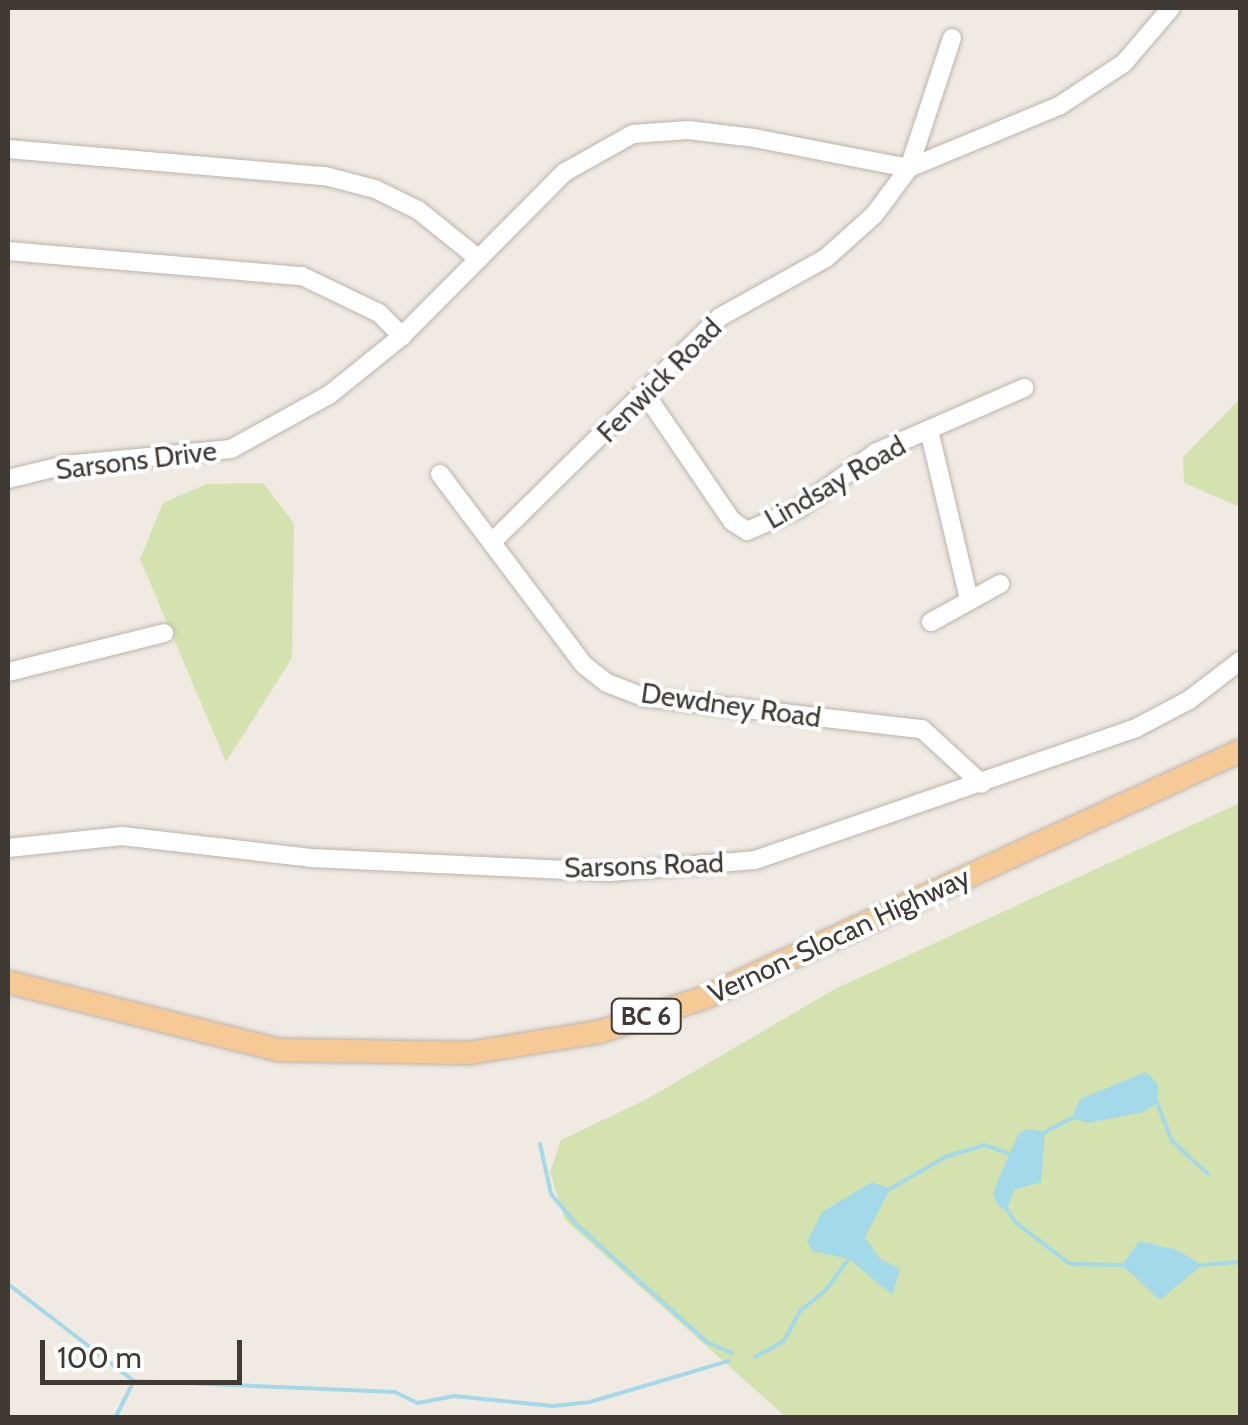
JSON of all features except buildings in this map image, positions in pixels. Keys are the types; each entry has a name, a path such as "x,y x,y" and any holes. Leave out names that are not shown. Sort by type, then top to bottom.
{"main road":[{"name":"Vernon-Slocan Highway","path":"8,982 278,1050 469,1053 599,1032 706,997 1240,751"}],"street":[{"path":"909,168 1059,106 1124,62 1171,8"},
{"name":"Fenwick Road","path":"494,540 646,395 720,317 826,258 874,215 909,168 952,38"},
{"name":"Sarsons Drive","path":"8,479 66,466 231,449 329,395 402,336 565,172 605,146 633,134 688,130 754,138 909,168"},
{"path":"8,150 326,176 374,189 418,210 478,259"},
{"path":"8,252 302,276 379,313 402,336"},
{"name":"Lindsay Road","path":"646,395 732,521 747,531 798,510 876,453 1024,388"},
{"path":"928,430 969,599"},
{"name":"Dewdney Road","path":"440,474 494,540 584,665 607,683 644,697 922,729 982,784"},
{"path":"931,622 1000,584"},
{"path":"8,672 164,633"},
{"name":"Sarsons Road","path":"8,848 122,836 310,858 610,872 755,860 1136,728 1188,700 1240,661"}],"green space":[{"path":"1240,399 1240,507 1184,483 1183,457"},
{"path":"263,483 294,523 292,658 226,762 140,559 163,503 207,484"},
{"path":"1240,803 1240,1417 786,1417 565,1220 550,1172 561,1140 647,1099 835,989"}],"water":[{"path":"1146,1072 1158,1085 1157,1103 1144,1112 1088,1123 1072,1118 1080,1099"},
{"path":"1027,1129 1045,1132 1041,1182 1014,1190 1007,1209 1000,1208 993,1196 998,1180 1019,1133"},
{"path":"872,1182 890,1189 865,1237 880,1259 900,1269 892,1295 849,1259 813,1251 807,1242 822,1212"},
{"path":"1139,1241 1177,1250 1202,1265 1160,1300 1122,1265"}],"waterway":[{"path":"1157,1103 1172,1141 1208,1174"},
{"path":"1045,1132 1072,1118"},
{"path":"540,1144 551,1194 577,1225 707,1342 732,1353"},
{"path":"890,1189 947,1156 985,1145 1010,1154"},
{"path":"1007,1209 1015,1222 1070,1264 1122,1265"},
{"path":"755,1357 784,1341 800,1311 826,1290 849,1258"},
{"path":"1202,1265 1240,1262"},
{"path":"8,1284 134,1381"},
{"path":"115,1418 134,1381 395,1392 418,1403 454,1396 553,1406 590,1402 728,1361"}]}
